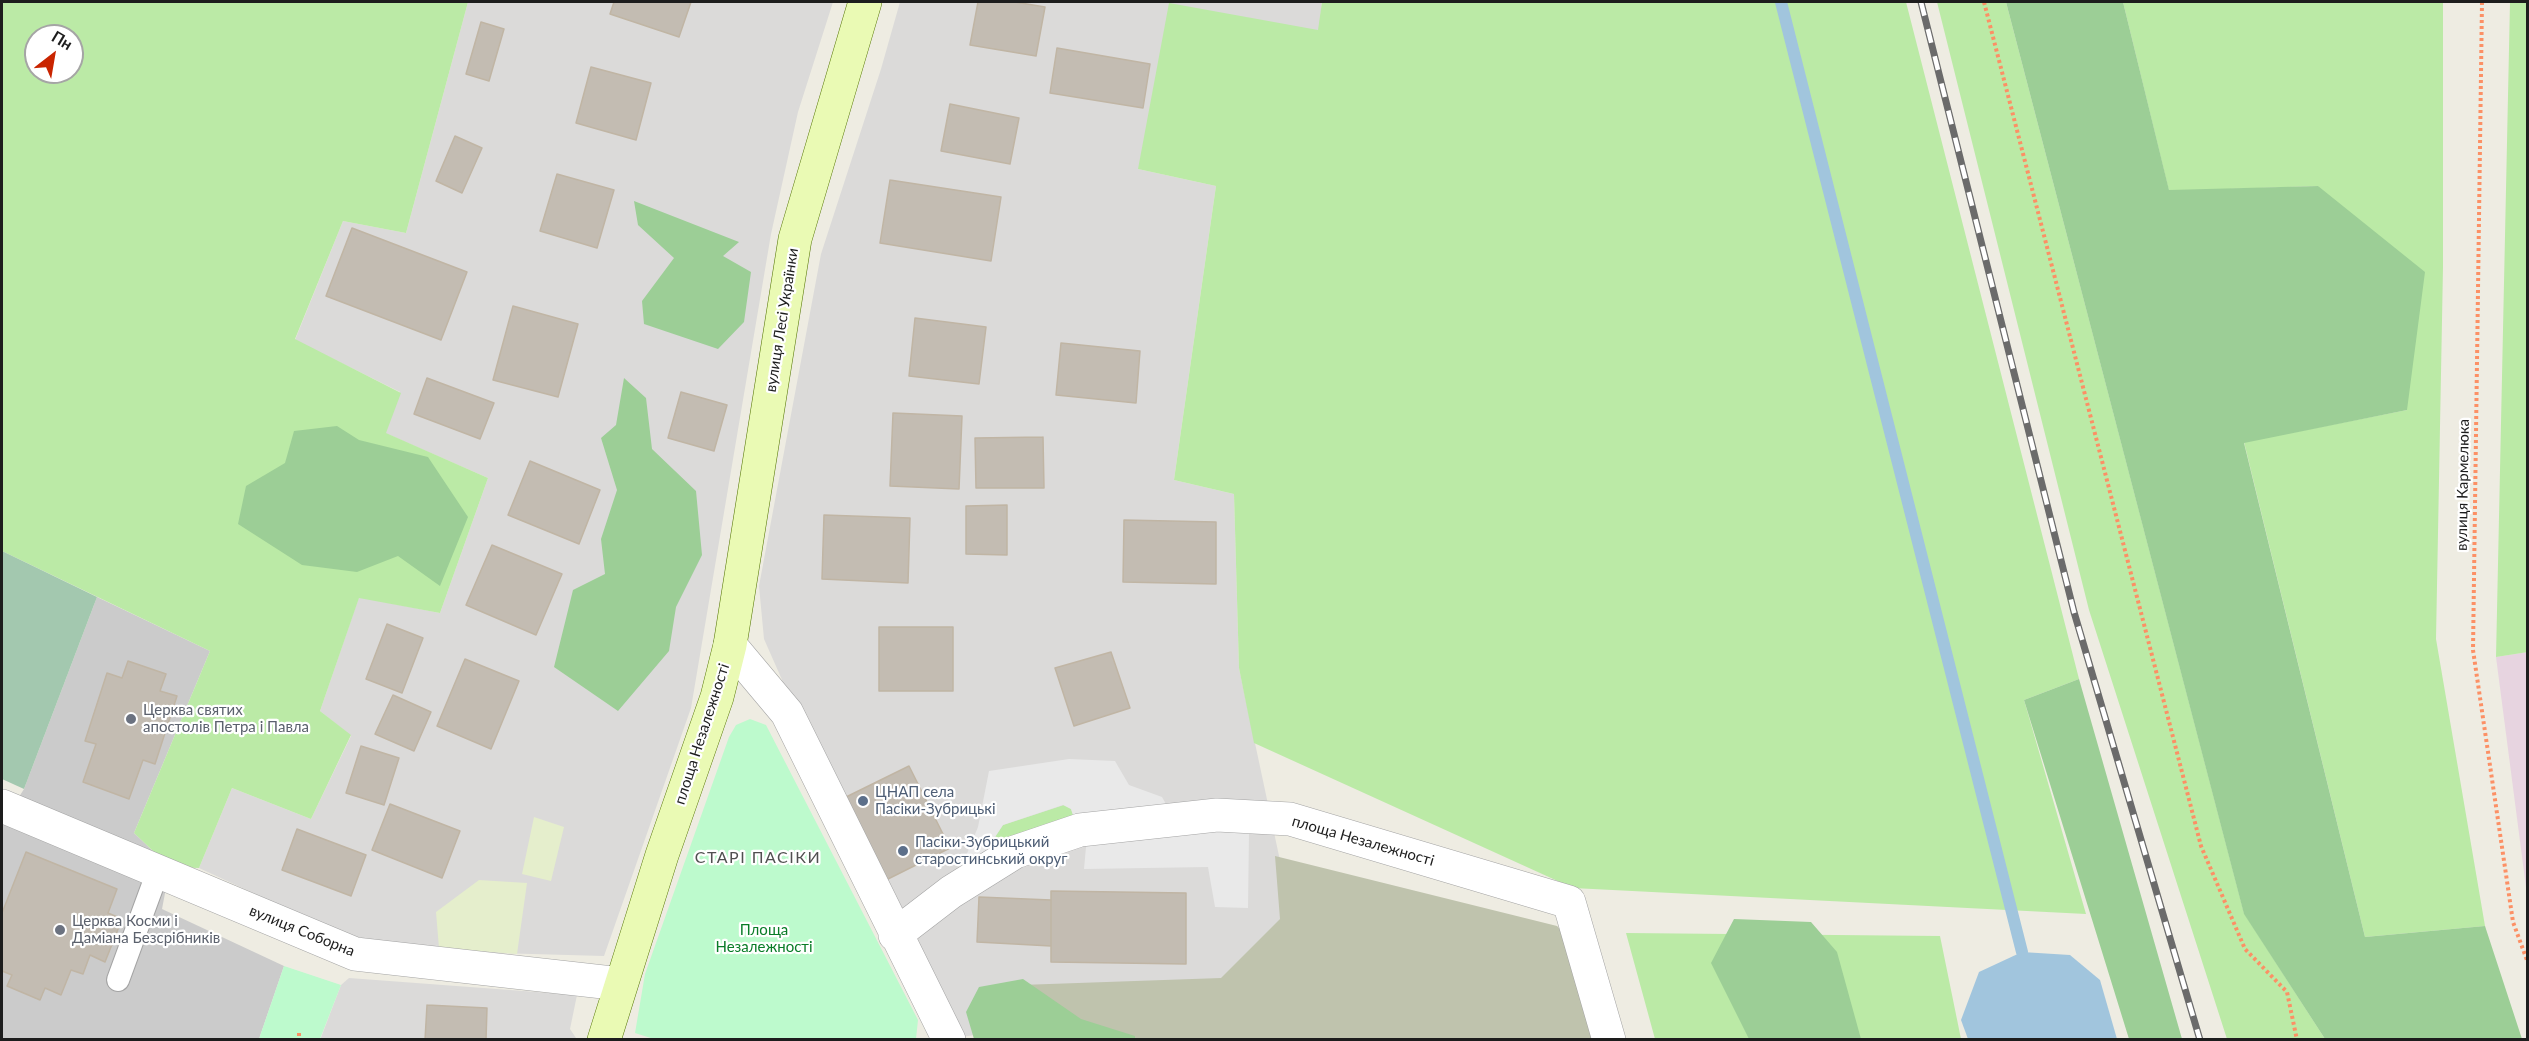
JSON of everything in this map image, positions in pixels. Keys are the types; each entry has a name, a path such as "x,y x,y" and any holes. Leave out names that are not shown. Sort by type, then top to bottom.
{"main road":[{"name":"вулиця Лесі Українки","path":"730,645 795,239 865,2"},
{"name":"площа Незалежності","path":"604,1040 662,855 717,698 730,645"}],"street":[{"name":"площа Незалежності","path":"730,645 787,713 949,1040"},
{"name":"вулиця Соборна","path":"2,806 355,954 621,984"},
{"name":"площа Незалежності","path":"895,935 951,892 1016,852 1080,830 1217,815 1290,819 1569,902 1609,1040"}],"lane":[{"path":"118,980 158,872"}],"path":[{"path":"1984,2 2201,846 2245,949 2287,992 2297,1040"},
{"name":"вулиця Кармелюка","path":"2482,2 2472,650 2513,922 2528,963"},
{"path":"299,1034 299,1040"}],"shaded area":[{"path":"468,2 833,2 798,112 771,234 691,708 604,956 496,953 359,942 199,868 232,788 311,819 351,736 320,711 359,597 440,613 488,478 385,433 400,392 295,340 343,221 406,233"},
{"path":"900,2 1322,2 1319,30 1138,169 1216,186 1174,480 1234,494 1239,668 1295,931 1220,1000 961,1037 828,784 764,639 759,586 821,254 881,69"},
{"path":"2,551 97,597 24,789 2,779"},
{"path":"97,597 210,651 134,833 170,867 162,909 284,966 259,1039 2,1039 2,824 24,789"},
{"path":"2527,652 2527,895 2496,657"},
{"path":"1069,759 1115,761 1129,785 1162,797 1175,820 1066,834 1073,815 1071,809 1063,805 1003,825 995,837 1000,862 951,892 978,827 989,771"},
{"path":"534,817 564,827 551,881 522,874"},
{"path":"1222,821 1249,833 1248,908 1215,907 1208,867 1084,869 1087,836"},
{"path":"1275,856 1557,926 1572,942 1599,1039 997,1039 992,986 1221,978 1280,919"},
{"path":"479,880 527,883 517,954 439,948 436,912"},
{"path":"349,978 577,995 570,1029 576,1038 320,1040 341,985"}],"green space":[{"path":"2,2 468,2 406,233 343,221 295,339 401,393 386,433 488,478 440,613 359,598 320,711 351,735 311,819 232,788 199,868 170,867 134,833 210,651 2,551"},
{"path":"1322,2 1906,2 2079,679 2024,700 2086,914 1573,888 1254,743 1239,668 1234,494 1174,480 1216,186 1138,169 1169,3 1318,30"},
{"path":"1937,2 2006,2 2244,913 2325,1039 2227,1039 2089,610"},
{"path":"2006,2 2123,2 2169,190 2318,186 2425,272 2407,410 2244,443 2365,937 2485,926 2522,1039 2325,1039 2244,914"},
{"path":"2123,2 2443,2 2443,267 2436,639 2485,926 2365,937 2244,442 2407,410 2318,186 2169,191"},
{"path":"2510,2 2527,2 2528,652 2496,657"},
{"path":"634,201 739,242 723,256 751,272 744,322 718,349 644,324 642,301 674,258 638,225"},
{"path":"624,378 646,398 652,449 696,491 702,555 676,607 669,651 618,711 554,667 573,590 605,574 601,539 617,490 601,438 616,425"},
{"path":"337,426 359,440 428,457 468,517 440,586 398,556 357,572 302,565 238,524 246,486 285,463 294,431"},
{"path":"2079,679 2182,1039 2129,1039 2024,700"},
{"name":"Площа Незалежності","path":"750,719 766,725 918,1020 916,1039 657,1040 635,1033 645,974 729,737 736,725"},
{"path":"1064,805 1071,809 1073,815 1066,834 1000,862 995,837 1003,825"},
{"path":"1734,919 1811,922 1837,952 1861,1039 1749,1039 1711,963"},
{"path":"1626,933 1940,936 1961,1039 1655,1039"},
{"path":"284,966 341,985 320,1039 259,1039"},
{"path":"1023,979 1081,1019 1135,1036 1135,1039 974,1039 966,1012 979,987"}],"water":[{"path":"2022,952 2070,955 2100,980 2117,1039 1968,1039 1961,1020 1979,972"}],"building":[{"path":"614,2 691,2 679,37 610,14"},
{"path":"978,2 1015,2 1045,7 1036,56 970,45"},
{"path":"481,22 504,29 489,81 466,74"},
{"path":"1057,48 1150,64 1143,108 1050,93"},
{"path":"591,67 651,83 636,140 576,123"},
{"path":"950,104 1019,118 1010,164 941,151"},
{"path":"455,136 482,148 462,193 436,181"},
{"path":"557,174 614,190 597,248 540,231"},
{"path":"890,180 1001,197 991,261 880,243"},
{"path":"352,228 467,272 441,340 326,296"},
{"path":"513,306 578,324 558,397 493,380"},
{"path":"915,318 986,327 979,384 909,376"},
{"path":"1061,343 1140,351 1136,403 1056,395"},
{"path":"427,378 494,403 480,439 414,414"},
{"path":"681,392 727,405 714,451 668,438"},
{"path":"893,413 962,416 959,489 890,486"},
{"path":"1043,437 1044,488 976,488 975,438"},
{"path":"530,461 600,490 579,544 508,515"},
{"path":"1007,505 1007,555 966,554 966,506"},
{"path":"824,515 910,518 908,583 822,579"},
{"path":"1124,520 1216,522 1216,584 1123,582"},
{"path":"492,545 562,574 536,635 466,605"},
{"path":"387,624 423,638 402,693 366,679"},
{"path":"879,627 953,627 953,691 879,691"},
{"path":"1111,652 1130,708 1074,726 1055,668"},
{"path":"465,659 519,681 491,749 437,726"},
{"name":"Церква святих апостолів Петра і Павла","path":"128,661 166,674 160,691 177,696 155,764 143,760 129,799 83,782 96,744 85,741 107,673 122,678"},
{"path":"393,695 431,712 414,751 375,734"},
{"path":"361,746 399,758 384,805 346,793"},
{"path":"909,766 950,848 884,881 842,799"},
{"path":"390,804 460,831 442,878 372,850"},
{"path":"297,829 366,855 351,896 282,870"},
{"name":"Церква Косми і Даміана Безсрібників","path":"26,852 117,889 108,913 122,919 105,962 90,955 83,974 71,970 61,995 45,988 40,1000 7,986 12,975 2,971 2,913"},
{"path":"1051,891 1186,893 1186,964 1051,962"},
{"path":"979,897 1051,900 1051,946 977,942"},
{"path":"427,1005 487,1008 486,1040 425,1040"}],"waterway":[{"path":"1781,2 2022,952"}],"railway":[{"path":"1921,2 2074,612 2200,1040"}],"place":[{"name":"Церква святих апостолів Петра і Павла","path":"131,719"},
{"name":"ЦНАП села Пасіки-Зубрицькі","path":"863,801"},
{"name":"Пасіки-Зубрицький старостинський округ","path":"903,851"},
{"name":"Церква Косми і Даміана Безсрібників","path":"60,930"}],"district":[{"name":"СТАРІ ПАСІКИ","path":"758,858"}]}
